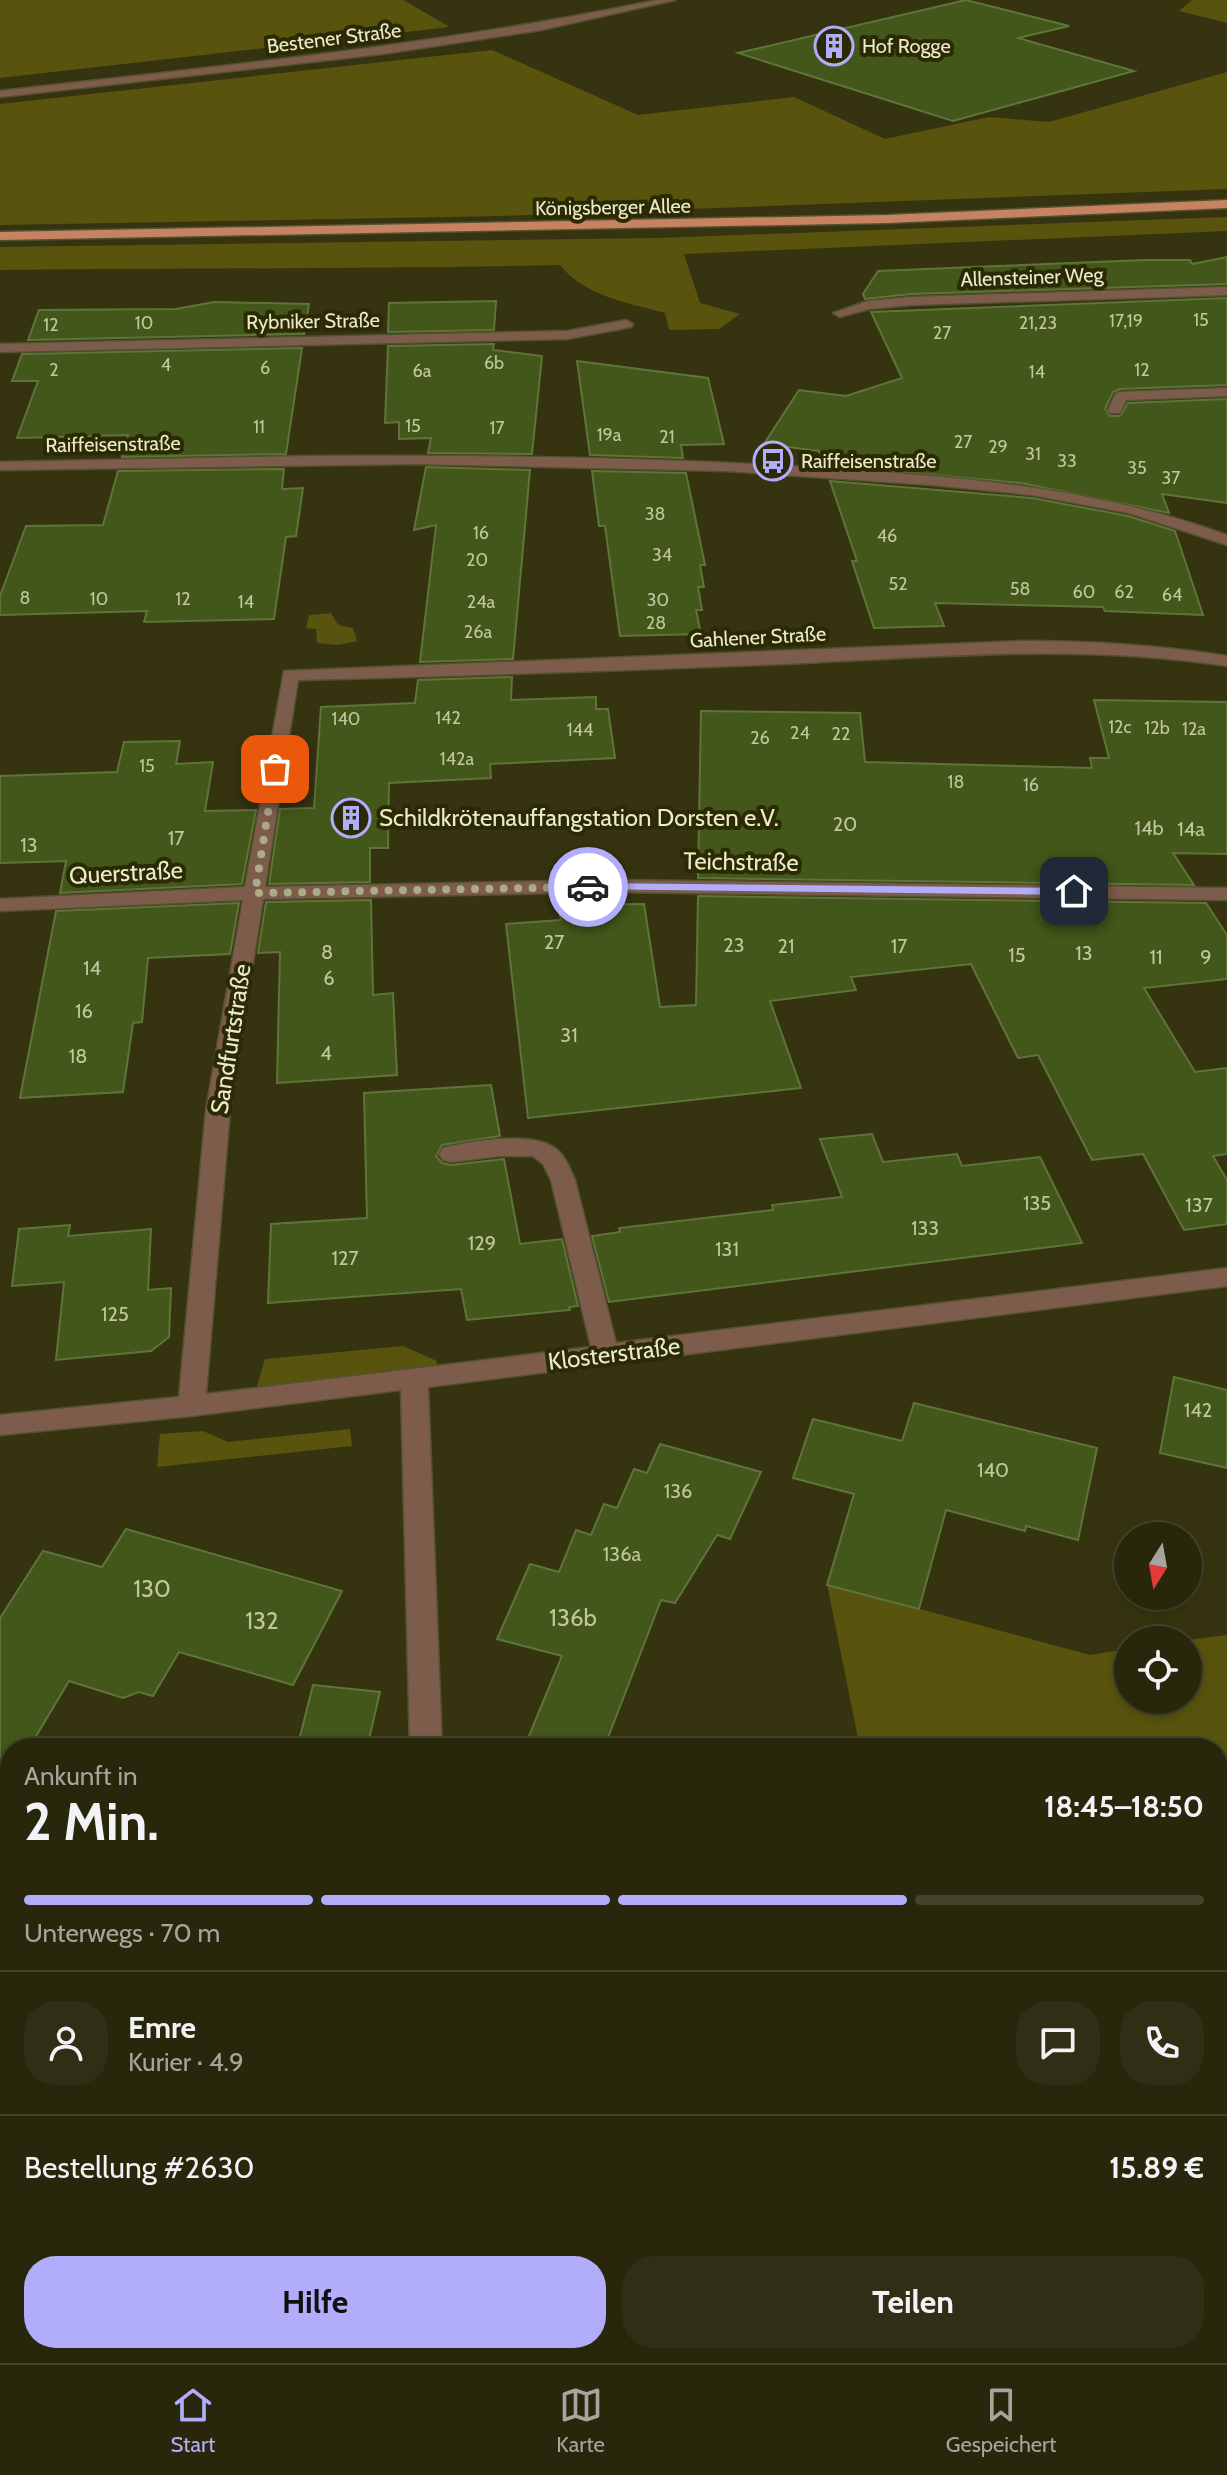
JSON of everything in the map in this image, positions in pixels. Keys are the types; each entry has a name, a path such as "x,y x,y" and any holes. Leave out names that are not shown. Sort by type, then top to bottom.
{"main road":[{"name":"Königsberger Allee","path":"0,236 887,219 1227,204"}],"street":[{"name":"Bestener Straße","path":"0,94 382,51 541,27 670,0"},
{"name":"Allensteiner Weg","path":"840,313 868,305 911,301 1227,291"},
{"name":"Rybniker Straße","path":"0,348 567,335 626,324"},
{"path":"1115,410 1121,396 1227,392"},
{"name":"Raiffeisenstraße","path":"0,466 330,459 566,461 753,467 954,481 1049,492 1186,523 1227,540"},
{"name":"Gahlener Straße","path":"290,675 575,668 985,649 1101,648 1227,661"},
{"name":"Sandfurtstraße","path":"192,1406 218,1110 290,675"},
{"name":"Teichstraße","path":"255,893 612,886 1227,894"},
{"name":"Querstraße","path":"0,905 255,893"},
{"path":"451,1154 526,1147 545,1151 555,1163 563,1180 606,1355"},
{"name":"Klosterstraße","path":"0,1425 192,1406 1227,1277"},
{"path":"414,1378 426,1738"}],"shaded area":[{"path":"0,0 403,0 450,27 0,78"},
{"path":"1192,0 1227,0 1227,23 1179,11"},
{"path":"492,50 638,115 794,97 885,139 989,117 1049,122 1227,72 1227,189 501,216 0,225 0,104"},
{"path":"1227,217 1227,231 684,254 700,303 740,314 719,329 669,330 665,313 594,291 570,276 560,265 0,270 0,247 657,238"},
{"path":"331,613 338,625 353,628 357,641 338,645 317,643 316,629 306,628 309,615"},
{"path":"403,1346 437,1361 436,1371 255,1393 265,1359"},
{"path":"350,1429 352,1446 157,1467 160,1434 203,1431 228,1442"},
{"path":"827,1584 1090,1655 1114,1651 1114,1714 1202,1714 1202,1638 1227,1635 1227,1738 858,1738"}],"building":[{"path":"966,0 1069,26 1018,38 1134,71 953,121 738,53"},
{"path":"1227,257 1227,284 911,294 865,299 863,294 878,271 1145,260 1190,260 1192,264"},
{"path":"1227,298 1227,385 1120,389 1113,392 1105,409 1110,416 1120,416 1128,403 1227,399 1227,503 1162,494 1169,513 1021,483 824,465 819,451 764,444 799,390 846,396 902,378 871,312"},
{"path":"496,301 494,330 388,332 389,303"},
{"path":"214,302 309,304 304,334 28,340 39,310 176,309"},
{"path":"494,344 493,350 542,356 532,454 428,453 431,438 399,439 399,422 385,423 388,346"},
{"path":"302,348 286,454 122,457 128,435 17,438 38,381 12,381 22,354"},
{"path":"577,361 708,378 724,444 681,445 683,458 590,455"},
{"path":"426,467 530,470 513,659 420,662 436,525 414,530"},
{"path":"284,469 282,489 303,488 296,536 286,537 274,619 144,622 147,611 0,615 0,596 26,526 103,525 118,471"},
{"path":"592,471 686,473 705,565 700,565 704,587 698,587 702,610 696,610 701,634 620,636 605,526 599,526"},
{"path":"830,481 1032,498 1128,516 1175,531 1203,615 1105,611 1103,607 935,603 944,626 874,628 852,561 857,561"},
{"path":"512,677 511,700 596,697 596,709 608,709 615,758 490,764 491,778 389,783 388,848 370,848 370,882 269,884 280,809 314,808 321,707 415,703 418,680"},
{"path":"1094,700 1227,702 1227,854 1173,853 1194,885 698,878 701,711 860,713 865,762 1092,768 1090,758 1109,758"},
{"path":"180,741 176,764 213,762 205,811 256,810 242,884 60,893 66,861 0,863 0,776 117,772 124,742"},
{"path":"698,896 1206,903 1227,935 1227,979 1144,988 1195,1072 1227,1068 1227,1154 1213,1156 1227,1180 1227,1224 1184,1230 1143,1154 1092,1160 1038,1055 1018,1058 971,964 851,977 856,990 770,1001 801,1088 528,1118 506,924 561,920 558,905 644,904 660,1007 696,1005"},
{"path":"371,900 373,995 393,993 397,1075 277,1083 280,952 258,953 266,902"},
{"path":"239,903 230,954 148,958 142,1022 133,1023 123,1092 20,1098 56,911"},
{"path":"491,1085 500,1136 442,1145 436,1156 442,1163 451,1165 504,1159 520,1244 562,1239 578,1306 569,1307 570,1310 467,1320 461,1289 268,1303 271,1224 367,1218 364,1093"},
{"path":"872,1134 883,1162 957,1154 962,1166 1040,1157 1082,1243 609,1302 592,1236 620,1232 619,1228 773,1210 772,1205 842,1197 820,1139"},
{"path":"70,1225 68,1236 151,1229 148,1290 171,1288 169,1337 151,1351 56,1360 64,1282 12,1286 19,1229"},
{"path":"1174,1377 1227,1390 1227,1468 1160,1453"},
{"path":"914,1403 1097,1448 1078,1540 1026,1526 1025,1531 946,1510 919,1609 827,1585 854,1494 793,1478 813,1419 902,1441"},
{"path":"660,1444 761,1472 730,1539 717,1535 675,1603 661,1600 608,1738 528,1738 562,1656 497,1639 530,1564 559,1572 576,1530 591,1535 604,1504 617,1508 634,1469 647,1473"},
{"path":"126,1529 342,1591 293,1685 179,1652 153,1696 139,1692 123,1698 69,1681 35,1738 0,1738 0,1618 43,1551 102,1567"},
{"path":"313,1685 380,1692 369,1738 300,1738"}],"way so far":[{"path":"275,769 255,893 588,887"}],"place":[{"name":"Hof Rogge","path":"834,46"},
{"name":"Raiffeisenstraße","path":"773,461"},
{"name":"Schildkrötenauffangstation Dorsten e.V.","path":"351,818"}],"route":[{"path":"588,887 1074,891"}]}
